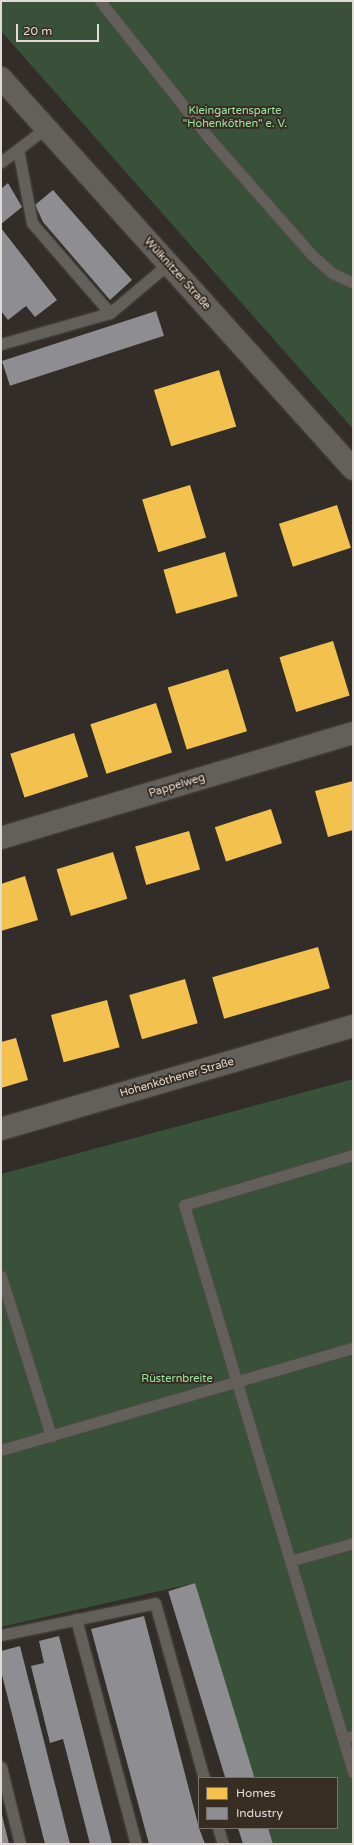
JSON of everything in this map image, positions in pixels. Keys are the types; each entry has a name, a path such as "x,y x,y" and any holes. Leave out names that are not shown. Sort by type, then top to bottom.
{"street":[{"name":"Wülknitzer Straße","path":"1,78 353,469"},
{"name":"Pappelweg","path":"1,838 353,733"},
{"name":"Hohenköthener Straße","path":"1,1129 353,1026"}],"lane":[{"path":"100,1 208,136 312,255 332,273 353,283"},
{"path":"1,162 46,128"},
{"path":"18,149 32,222 110,313"},
{"path":"1,344 110,313 168,264"},
{"path":"353,1155 184,1205 290,1562 348,1737 353,1772"},
{"path":"1,1276 51,1436"},
{"path":"1,1450 353,1348"},
{"path":"290,1562 353,1543"},
{"path":"1,1635 155,1603 204,1777"},
{"path":"76,1619 136,1844"},
{"path":"1,1767 20,1844"},
{"path":"218,1829 223,1844"}],"green space":[{"name":"Kleingartensparte \"Hohenköthen\" e. V.","path":"1,1 353,1 353,429 1,31"},
{"name":"Rüsternbreite","path":"353,1079 353,1844 273,1844 268,1829 338,1829 338,1777 253,1777 195,1583 1,1627 1,1174"}],"building: Homes":[{"path":"219,370 236,426 171,446 154,390"},
{"path":"190,485 206,538 158,552 142,500"},
{"path":"337,505 351,548 293,567 279,524"},
{"path":"225,552 238,596 176,614 163,570"},
{"path":"333,641 350,696 296,712 279,657"},
{"path":"228,669 247,731 187,750 168,687"},
{"path":"156,703 172,752 106,774 90,724"},
{"path":"74,733 88,777 24,797 10,754"},
{"path":"353,781 353,830 328,837 315,791"},
{"path":"271,809 282,843 226,861 215,827"},
{"path":"189,831 200,869 146,885 135,846"},
{"path":"113,852 127,899 71,916 57,869"},
{"path":"25,876 38,920 1,931 1,884"},
{"path":"318,947 330,988 224,1019 212,977"},
{"path":"185,979 198,1023 142,1039 129,995"},
{"path":"107,1000 120,1047 64,1062 51,1015"},
{"path":"16,1038 28,1080 1,1088 1,1042"}],"building: Industry":[{"path":"8,183 22,207 1,224 1,189"},
{"path":"53,190 132,280 110,300 43,222 35,205"},
{"path":"1,228 57,300 35,317 26,306 8,320 1,311"},
{"path":"156,311 164,336 10,386 2,361"},
{"path":"195,1583 254,1777 225,1777 168,1591"},
{"path":"144,1616 198,1829 199,1829 205,1844 149,1844 91,1629"},
{"path":"59,1636 112,1844 90,1844 63,1739 50,1743 31,1666 44,1663 39,1641"},
{"path":"20,1646 70,1844 45,1844 1,1671 1,1651"},
{"path":"2,1815 9,1844 1,1844"},
{"path":"238,1829 268,1829 273,1844 243,1844"}]}
